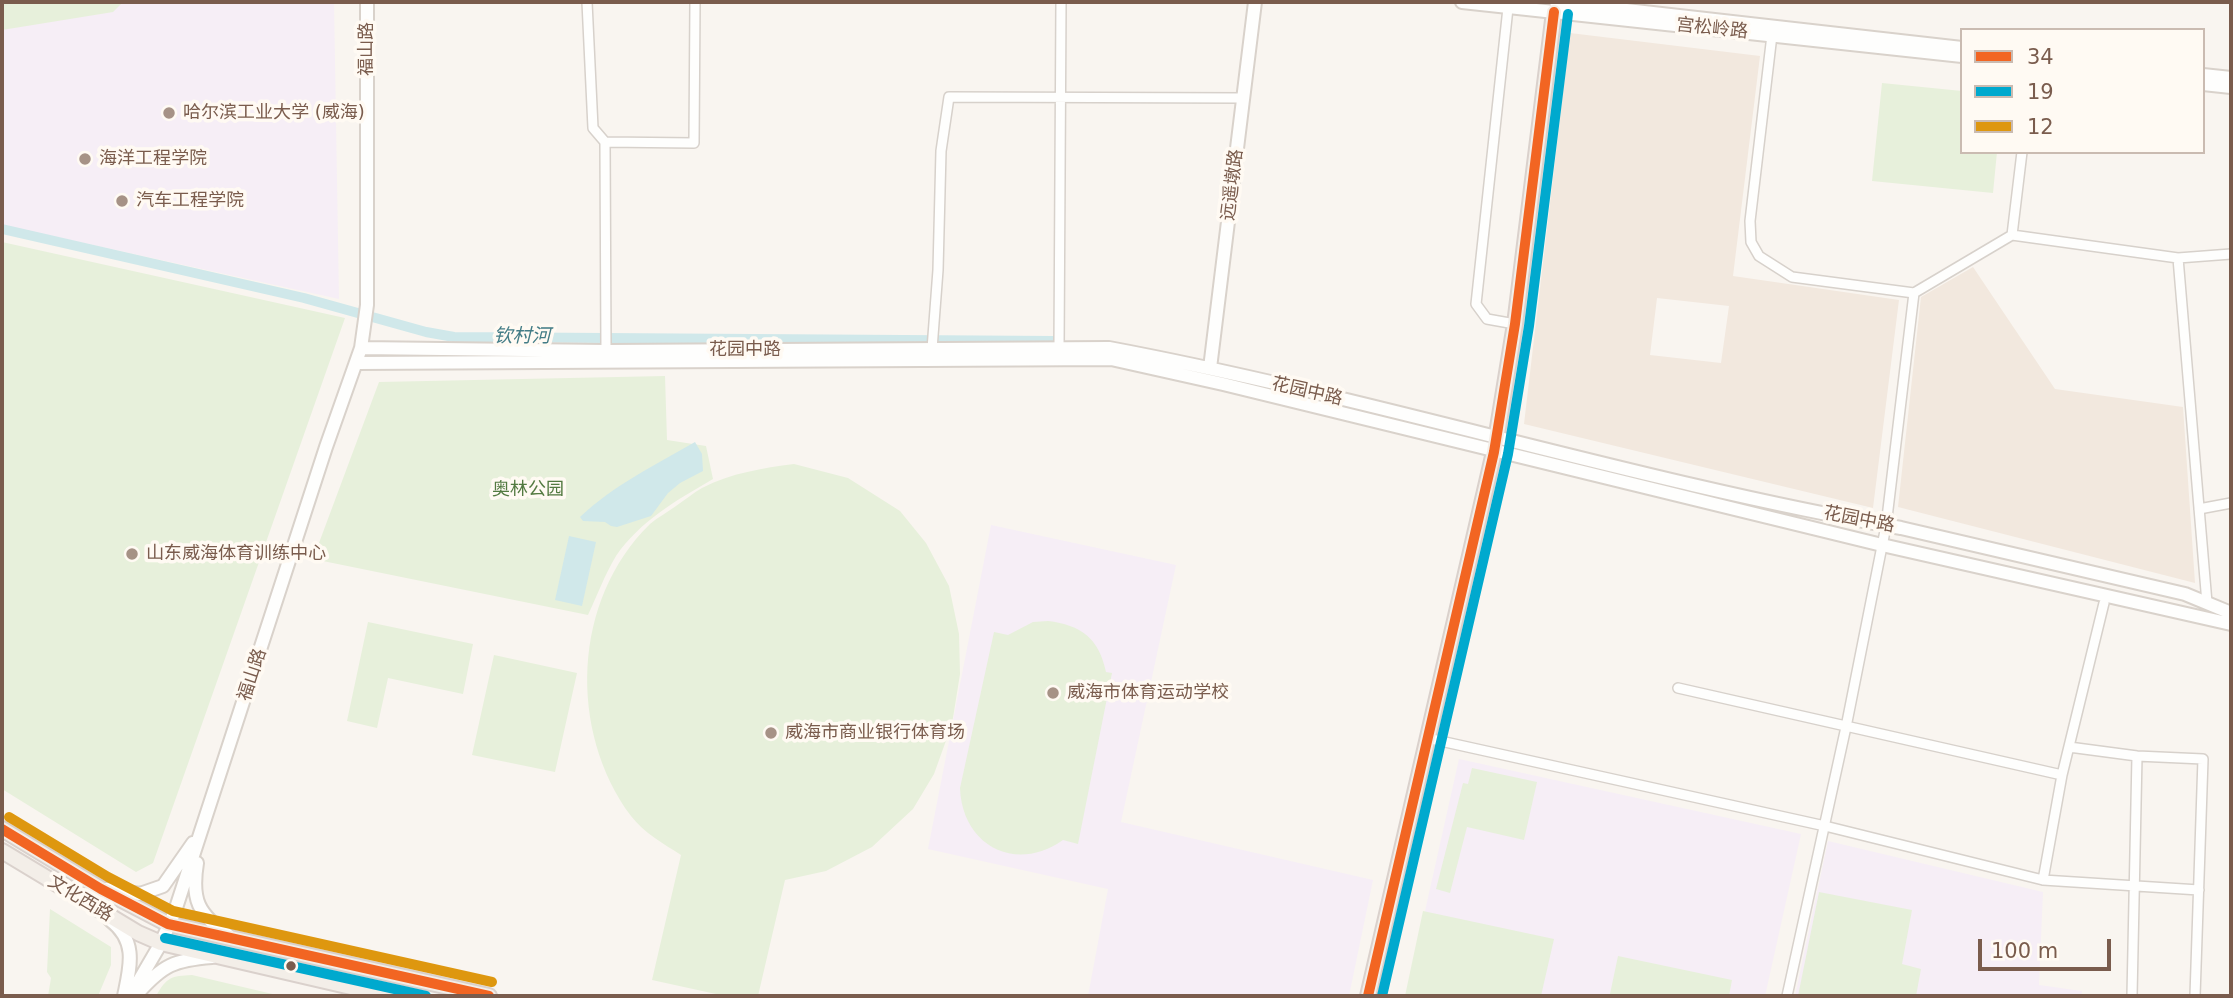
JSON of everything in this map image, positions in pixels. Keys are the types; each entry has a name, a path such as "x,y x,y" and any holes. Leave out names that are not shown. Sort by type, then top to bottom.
{"main road":[{"name":"福山路","path":"133,996 169,925 361,348 367,305 367,2"},
{"name":"远遥墩路","path":"1210,368 1255,2"},
{"name":"宫松岭路","path":"1462,2 1508,8 1555,7 1960,56"},
{"path":"1368,996 1494,452 1515,324 1555,7 1960,48"},
{"path":"2205,75 2231,78"},
{"path":"2205,84 2231,87"},
{"name":"花园中路","path":"361,348 932,344 1109,348 1210,368 1635,471 2185,594 2231,613"},
{"path":"356,363 1111,359 1882,545 2231,624"},
{"path":"101,889 140,894 163,886 203,828"},
{"path":"203,828 194,886 199,906 206,916 230,937"},
{"name":"文化西路","path":"2,829 101,889 169,925 489,996"},
{"name":"文化西路","path":"2,851 93,907 161,943 390,996"},
{"path":"93,907 120,928 127,942 131,959 124,996"},
{"path":"133,996 163,968 186,959 216,957"}],"street":[{"path":"587,2 593,128 605,142 605,347"},
{"path":"605,142 694,143 695,2"},
{"path":"1059,348 1061,2"},
{"path":"1508,8 1476,304 1487,319 1515,324"},
{"path":"1772,35 1750,221 1751,242 1759,256 1792,277 1914,293 2012,235 2178,258 2231,254"},
{"path":"932,344 938,270 941,151 949,97 1244,98"},
{"path":"2012,235 2022,154"},
{"path":"2178,258 2207,603"},
{"path":"1787,996 1846,727 1886,526 1914,293"},
{"path":"2199,509 2231,503"},
{"path":"2043,880 2062,775 2104,603"},
{"path":"1678,688 2062,775"},
{"path":"1427,738 1825,826 2043,880 2199,890"},
{"path":"2069,747 2137,756 2203,759 2195,996"},
{"path":"2132,996 2137,756"}],"shaded area":[{"name":"哈尔滨工业大学 (威海)","path":"2,2 334,2 339,299 2,225"},
{"path":"1570,33 1760,56 1733,276 1899,300 1873,508 1524,424","holes":["1657,298 1729,306 1721,363 1650,355"]},
{"path":"1973,267 2055,389 2183,407 2195,583 1898,507 1921,297"},
{"name":"威海市体育运动学校","path":"991,525 1176,565 1121,822 1373,880 1349,996 1088,996 1108,889 928,849"},
{"path":"1459,759 1801,834 1765,996 1406,996"},
{"path":"1828,841 2043,892 2039,985 2082,991 2081,996 1795,996"}],"green space":[{"path":"2,2 123,2 113,12 2,30"},
{"path":"1882,83 1960,91 1960,154 1997,154 1993,193 1872,181"},
{"name":"山东威海体育训练中心","path":"2,242 345,318 153,863 136,872 2,789"},
{"name":"奥林公园","path":"665,376 667,440 706,446 713,479 660,512 636,532 616,556 588,615 313,559 379,382"},
{"name":"威海市商业银行体育场","path":"794,464 848,478 900,511 926,543 949,586 959,634 960,674 952,724 934,774 913,809 872,847 826,871 785,880 758,996 725,996 652,980 681,855 654,838 631,816 611,782 596,745 589,706 588,667 593,627 605,590 624,555 650,524 695,492 724,478"},
{"path":"1048,621 1070,626 1087,635 1099,650 1106,672 1112,673 1078,844 1063,840 1045,850 1010,854 994,848 970,825 963,808 960,788 994,632 1008,635 1033,622"},
{"path":"368,622 473,644 463,694 388,678 377,728 347,721"},
{"path":"494,655 577,673 555,772 472,755"},
{"path":"1472,768 1537,782 1524,840 1467,827 1450,893 1436,889 1463,783 1468,784"},
{"path":"1819,892 1912,910 1902,964 1921,969 1916,996 1798,996"},
{"path":"50,909 111,947 111,965 98,996 48,996 51,978 47,972"},
{"path":"1423,911 1554,939 1541,996 1405,996"},
{"path":"1618,956 1732,980 1729,996 1610,994"},
{"path":"192,975 281,996 156,996 170,979"}],"water":[{"path":"695,442 702,454 703,471 668,493 651,516 617,527 605,522 583,521 580,517 621,485"},
{"path":"569,536 596,542 582,606 555,600"}],"waterway":[{"name":"钦村河","path":"2,229 304,298 426,332 454,337 1054,341"}],"transit line":[{"name":"34","path":"1368,996 1494,452 1515,324 1554,12"},
{"name":"19","path":"1382,996 1508,454 1529,326 1568,14"},
{"name":"12","path":"9,817 108,877 173,911 492,982"},
{"name":"34","path":"2,829 101,889 168,924 489,996"},
{"name":"19","path":"165,938 426,996"}],"place":[{"name":"哈尔滨工业大学 (威海)","path":"169,113"},
{"name":"海洋工程学院","path":"85,159"},
{"name":"汽车工程学院","path":"122,201"},
{"name":"山东威海体育训练中心","path":"132,554"},
{"name":"威海市体育运动学校","path":"1053,693"},
{"name":"威海市商业银行体育场","path":"771,733"}]}
